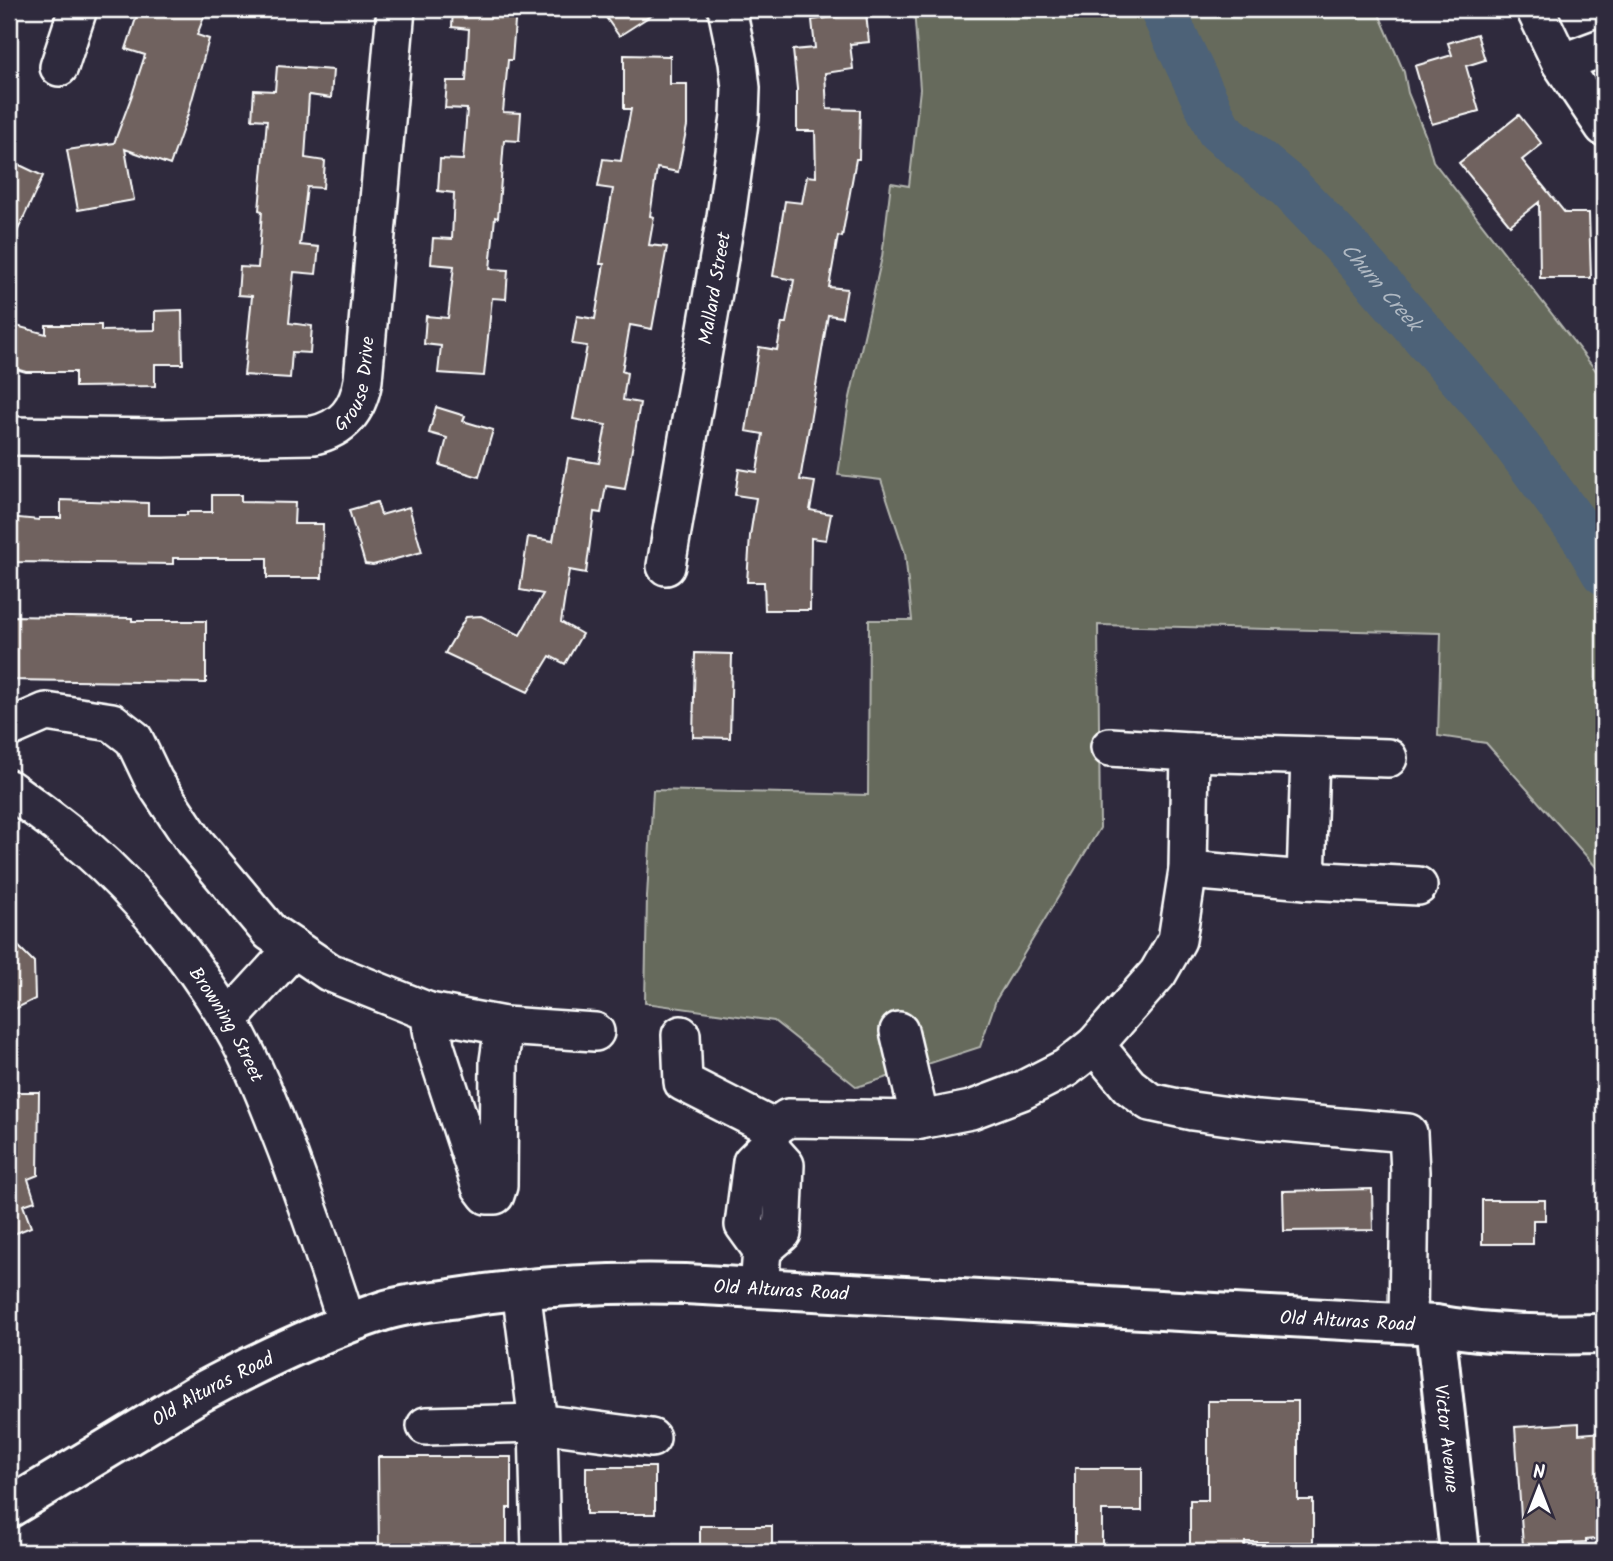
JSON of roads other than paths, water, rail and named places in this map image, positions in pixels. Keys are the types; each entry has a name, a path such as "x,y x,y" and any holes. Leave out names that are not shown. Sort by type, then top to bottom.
{"main road":[{"name":"Old Alturas Road","path":"9,1508 213,1386 347,1324 396,1308 521,1289 629,1282 759,1287 1422,1324 1485,1331 1604,1334"},
{"name":"Victor Avenue","path":"1422,1324 1460,1552"}],"street":[{"path":"59,67 78,9"},
{"name":"Grouse Drive","path":"9,436 163,438 314,435 326,432 345,420 356,406 363,380 396,9"},
{"name":"Mallard Street","path":"666,566 726,217 740,116 738,62 727,9"},
{"path":"1535,9 1561,63 1604,127"},
{"path":"1561,63 1604,47"},
{"path":"9,729 46,712 112,722 123,730 134,739 154,781 194,841 270,932 329,972 429,1012 504,1026 595,1032"},
{"path":"1110,747 1388,758"},
{"path":"770,1137 788,1118 920,1120 971,1110 1021,1091 1066,1068 1095,1045 1158,973 1177,940 1188,870 1190,752"},
{"path":"1306,880 1310,757"},
{"name":"Browning Street","path":"9,789 75,839 117,878 149,912 196,972 228,1020 266,1094 318,1234 347,1324"},
{"path":"1188,870 1418,886"},
{"path":"228,1020 293,948"},
{"path":"429,1012 435,1046 450,1096 481,1187 487,1195 495,1195 498,1186 499,1061 504,1026"},
{"path":"899,1031 920,1120"},
{"path":"681,1035 683,1082 770,1137 785,1165 782,1233 762,1250 759,1287"},
{"path":"1095,1045 1129,1086 1150,1102 1258,1120 1408,1133 1422,1324"},
{"path":"521,1289 538,1423 541,1552"},
{"path":"426,1426 538,1423 651,1438"}],"waterway":[{"name":"Churn Creek","path":"1162,9 1219,130 1289,187 1349,250 1494,415 1582,534 1604,572"}]}
